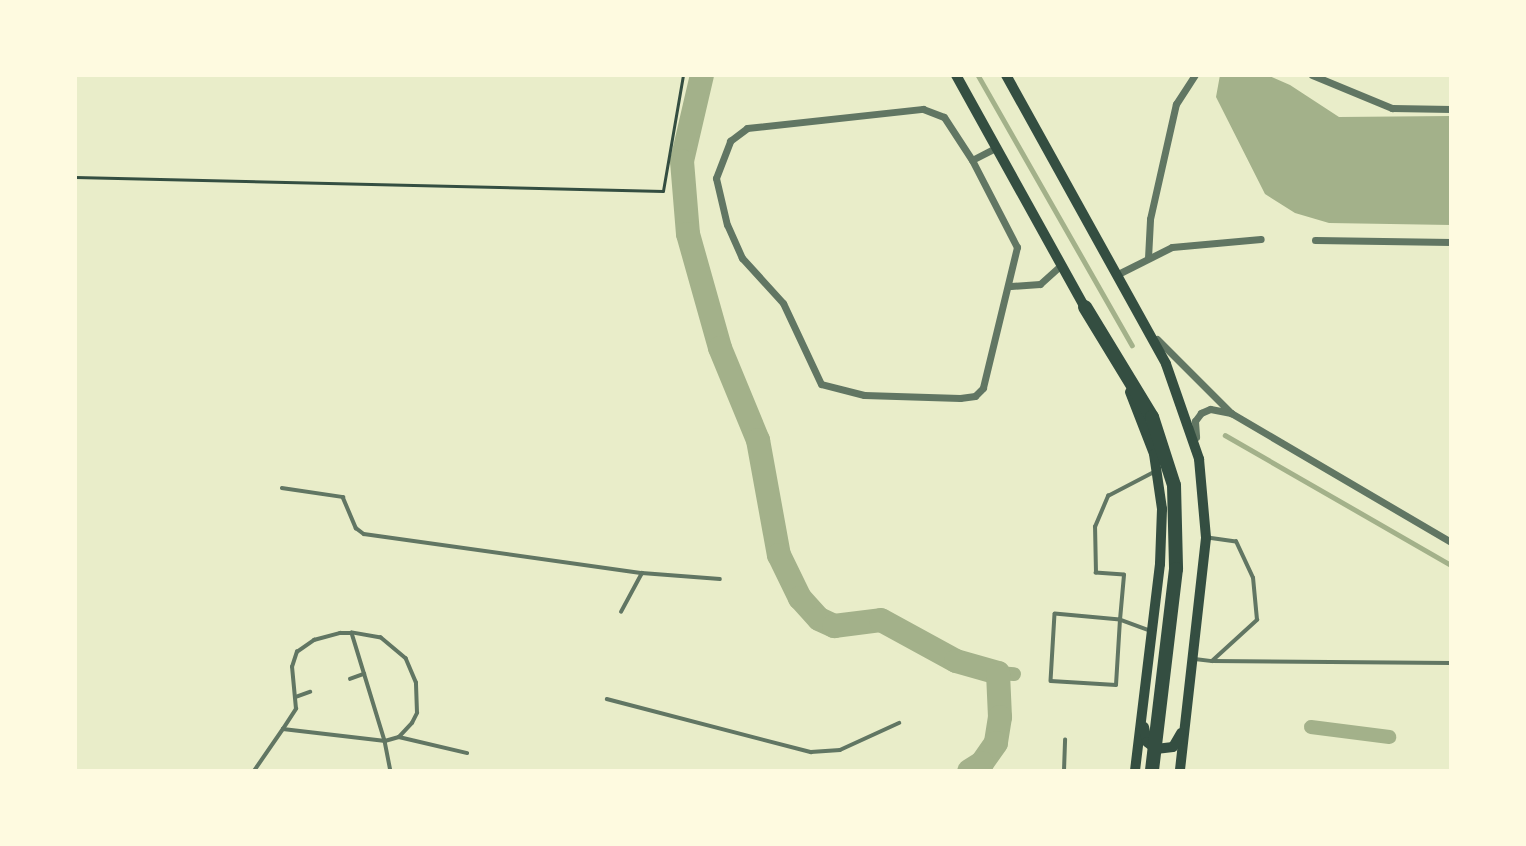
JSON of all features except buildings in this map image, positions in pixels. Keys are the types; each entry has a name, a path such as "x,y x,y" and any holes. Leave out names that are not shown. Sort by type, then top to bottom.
{"highway":[{"path":"1086,307 1160,434 1171,467 1177,517 1173,598 1152,771"}],"main road":[{"path":"956,75 1086,307 1137,406 1158,471 1163,540 1135,771"},
{"path":"1006,75 1145,324 1178,392 1199,459 1206,538 1180,771"},
{"path":"1143,705 1145,737 1151,746 1162,750 1177,742 1187,710"}],"street":[{"path":"1148,258 1150,219 1176,104 1195,75"},
{"path":"1312,75 1392,108 1451,109"},
{"path":"923,109 944,117 972,160 1014,238 1011,286 987,377 975,396 837,392 814,376 803,338 783,303 742,258 727,225 716,178 730,141 747,128 923,109"},
{"path":"972,160 996,148"},
{"path":"1118,274 1172,247 1261,239"},
{"path":"1315,240 1451,242"},
{"path":"1011,286 1040,284 1061,265"},
{"path":"1145,324 1175,361 1231,414 1451,542"},
{"path":"1199,459 1194,426 1197,416 1210,409 1231,414"}],"lane":[{"path":"1152,632 1120,620 1055,614 1051,681 1116,685 1120,620 1124,575 1096,573 1095,527 1108,496 1158,471"},
{"path":"282,488 344,497 356,528 364,534 642,573 720,579"},
{"path":"1206,538 1236,542 1253,578 1257,620 1212,661"},
{"path":"621,611 642,573"},
{"path":"352,633 385,741 391,771"},
{"path":"254,771 296,709 292,667 297,652 330,634 352,633 381,638 407,659 416,683 417,713 399,737"},
{"path":"1193,659 1451,663"},
{"path":"350,679 364,674"},
{"path":"296,698 310,692"},
{"path":"607,699 811,752 840,750 900,723"},
{"path":"283,729 385,741 399,737 467,753"},
{"path":"1064,771 1065,740"}],"path":[{"path":"75,177 663,191 683,75"}],"shaded area":[{"path":"1220,75 1267,75 1290,85 1339,117 1451,116 1451,225 1329,223 1295,213 1265,194 1216,97"}],"waterway":[{"path":"702,75 682,161 688,234 720,348 758,440 779,555 800,598 819,619 834,626 881,620 956,661 998,673 1000,717 996,743 982,763 969,771"},
{"path":"978,75 1132,345"},
{"path":"1225,435 1451,565"},
{"path":"998,673 1014,674"},
{"path":"1311,727 1389,737"}]}
